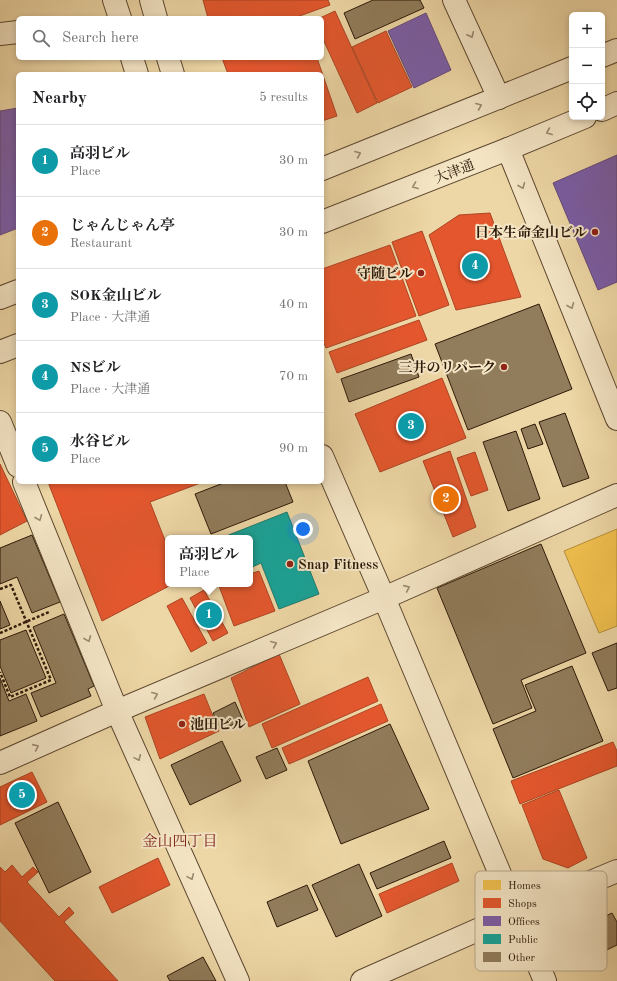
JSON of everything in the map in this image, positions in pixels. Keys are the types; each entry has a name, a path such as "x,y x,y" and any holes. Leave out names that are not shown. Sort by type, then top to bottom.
{"street":[{"path":"151,0 155,16"},
{"path":"454,0 499,98"},
{"path":"0,34 16,32"},
{"path":"605,55 617,50"},
{"path":"133,60 136,72"},
{"path":"169,60 172,72"},
{"path":"324,168 569,69"},
{"path":"605,109 617,103"},
{"name":"大津通","path":"324,221 578,120"},
{"path":"508,149 617,419"},
{"path":"0,298 16,292"},
{"path":"0,352 16,345"},
{"path":"0,422 16,461"},
{"path":"324,461 384,598 498,871"},
{"path":"25,484 117,711 238,981"},
{"path":"0,763 117,711 384,598 617,495"},
{"path":"607,875 617,871"},
{"path":"362,981 475,931"},
{"path":"541,971 545,981"}],"path":[{"path":"0,589 11,584 52,680 10,697 0,672"},
{"path":"0,633 73,602"}],"building: Homes":[{"path":"617,529 617,626 599,633 564,551"}],"building: Shops":[{"path":"203,0 328,0 330,5 300,16 207,16"},
{"path":"335,11 377,103 357,113 324,41 324,16"},
{"path":"386,31 412,87 378,103 352,47"},
{"path":"223,60 318,60 322,72 227,72"},
{"path":"324,78 337,116 324,120"},
{"path":"490,213 521,297 456,310 429,235 459,215"},
{"name":"守随ビル","path":"422,231 449,305 419,316 392,242"},
{"path":"390,245 416,316 326,348 324,344 324,268"},
{"path":"419,320 427,340 337,373 329,352"},
{"path":"442,378 466,438 380,472 355,414"},
{"path":"450,451 476,527 453,537 423,461"},
{"path":"475,452 488,490 471,496 457,458"},
{"path":"0,464 27,521 0,535"},
{"path":"49,484 198,484 150,502 165,540 165,587 167,587 102,621"},
{"path":"259,571 275,611 234,626 219,587 253,587 253,573"},
{"path":"204,590 228,633 213,641 190,598"},
{"path":"182,598 207,643 191,652 167,606"},
{"path":"279,654 300,704 249,727 231,678"},
{"path":"368,677 378,701 272,748 262,724"},
{"name":"池田ビル","path":"204,694 219,731 160,759 145,717"},
{"path":"381,704 388,721 289,764 282,748"},
{"path":"613,742 617,751 617,766 520,804 511,781"},
{"path":"32,772 47,802 0,825 0,787"},
{"path":"559,790 587,858 568,868 543,859 522,805"},
{"path":"158,858 170,885 112,913 99,887"},
{"path":"452,863 459,881 387,913 379,894"},
{"path":"12,865 22,877 33,867 38,872 27,882 59,917 69,907 74,913 64,922 118,981 55,981 0,921 0,867 5,872"}],"building: Offices":[{"path":"426,13 451,70 414,88 388,31"},
{"path":"16,108 16,229 0,235 0,111"},
{"name":"日本生命金山ビル","path":"617,155 617,282 598,290 553,183"}],"building: Public":[{"path":"287,512 319,594 279,609 261,563 253,567 253,535 229,535"}],"building: Other":[{"path":"373,0 420,0 424,8 355,39 344,13"},
{"name":"三井のリパーク","path":"539,304 572,389 468,430 435,344"},
{"path":"411,354 419,377 349,402 341,379"},
{"path":"565,413 589,478 563,487 539,422"},
{"path":"535,424 543,444 528,449 521,429"},
{"path":"516,431 540,499 508,511 483,442"},
{"path":"221,484 286,484 293,502 211,534 195,494"},
{"path":"32,535 60,602 32,613 17,577 0,584 0,548"},
{"path":"541,544 586,653 521,680 532,708 493,724 437,588"},
{"path":"0,601 10,625 0,629"},
{"path":"64,614 94,686 88,689 91,696 41,717 31,693 56,683 33,627"},
{"path":"26,630 46,678 11,693 0,666 0,640"},
{"path":"617,643 617,688 608,691 592,653"},
{"path":"572,666 603,741 513,778 493,729 536,711 525,685"},
{"path":"0,678 9,701 26,694 37,721 0,736"},
{"path":"235,702 243,720 221,730 213,713"},
{"path":"390,724 429,809 341,844 308,761"},
{"path":"222,741 241,781 190,805 171,765"},
{"path":"277,748 287,770 266,779 256,757"},
{"path":"58,802 91,872 49,893 15,823"},
{"path":"444,841 451,858 377,889 370,873"},
{"path":"359,864 382,916 336,937 312,885"},
{"path":"307,885 318,910 277,927 267,902"},
{"path":"612,913 617,922 617,945 607,950 607,915"},
{"path":"203,957 216,981 170,981 167,976"}],"place":[{"name":"日本生命金山ビル","path":"595,232"},
{"name":"NSビル","path":"475,266"},
{"name":"守随ビル","path":"421,273"},
{"name":"三井のリパーク","path":"504,367"},
{"name":"SOK金山ビル","path":"411,426"},
{"name":"じゃんじゃん亭","path":"446,499"},
{"name":"Snap Fitness","path":"290,564"},
{"name":"高羽ビル","path":"209,615"},
{"name":"池田ビル","path":"182,724"},
{"name":"水谷ビル","path":"22,795"}],"district":[{"name":"金山四丁目","path":"180,841"}]}
